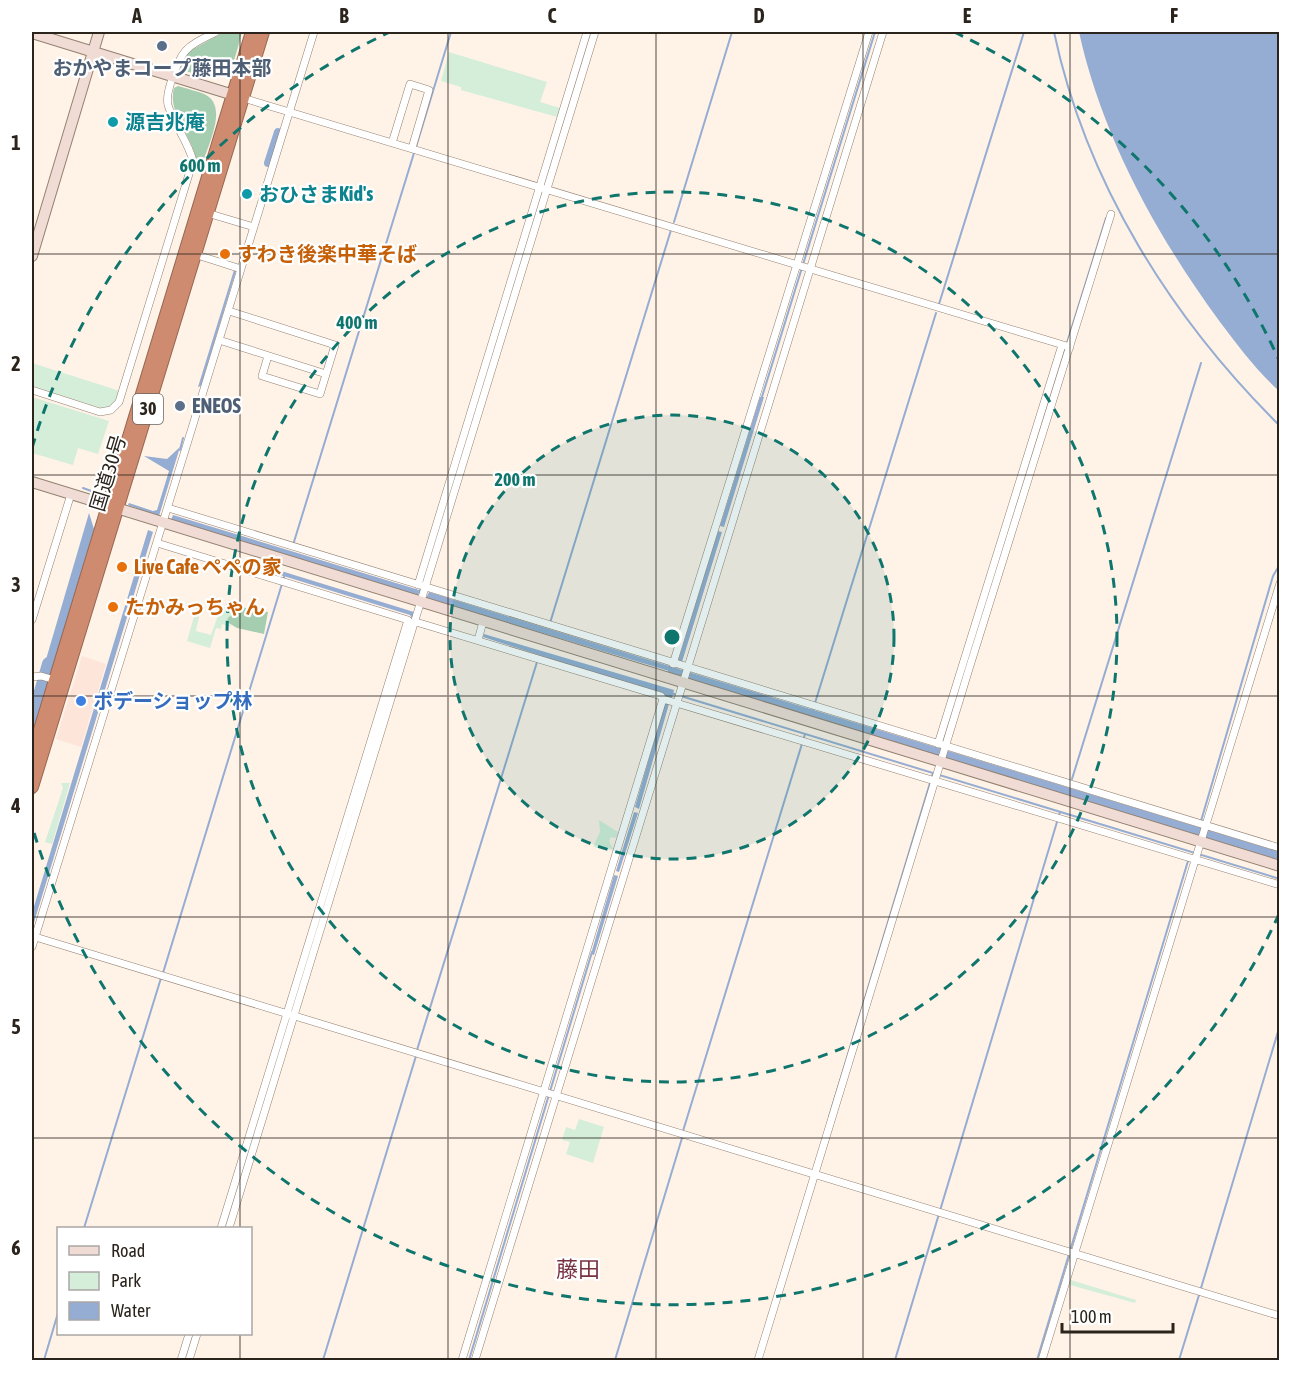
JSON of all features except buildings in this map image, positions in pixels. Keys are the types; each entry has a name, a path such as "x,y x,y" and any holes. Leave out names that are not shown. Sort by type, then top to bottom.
{"highway":[{"name":"国道30号","path":"32,756 52,679 112,507 207,213 252,32"},
{"name":"国道30号","path":"32,787 112,507 237,96 263,32"}],"street":[{"path":"32,256 99,32"},
{"path":"32,390 100,412 111,410 119,402 193,161 190,147 167,103 167,94 179,56 185,49 216,32"},
{"path":"32,947 33,936 229,311 250,226 314,32"},
{"path":"543,188 587,32"},
{"path":"221,1227 417,608 440,522 543,188 595,32"},
{"path":"475,1360 549,1094 677,684 721,530 803,267 869,32"},
{"path":"462,1360 549,1094 677,684 721,530 803,267 883,32"},
{"path":"32,33 1066,346"},
{"path":"392,142 410,84 429,90 412,148"},
{"path":"207,213 250,226"},
{"path":"758,1360 1002,550 1066,346 1111,214"},
{"path":"194,254 241,269"},
{"path":"229,311 335,345 320,394 262,376 268,356"},
{"path":"219,340 326,374"},
{"path":"32,482 417,608 677,684 1198,846 1280,885"},
{"path":"32,620 71,494"},
{"path":"168,508 417,608 661,696 677,684"},
{"path":"158,543 283,580 417,608 480,632 677,684 1198,846 1280,848"},
{"path":"1042,1360 1072,1252 1280,583"},
{"path":"32,677 41,676 52,679"},
{"path":"677,684 803,741 938,765 1059,818 1198,846 1280,866"},
{"path":"33,936 1280,1316"},
{"path":"229,1227 290,1015"},
{"path":"181,1360 189,1335"},
{"path":"189,1360 197,1335"}],"shaded area":[{"name":"ボデーショップ林","path":"82,656 106,664 81,747 56,739"}],"green space":[{"path":"224,32 242,32 234,60 226,74 211,77 182,70 181,66 188,52"},
{"path":"449,52 547,82 540,102 560,108 557,117 461,90 461,87 441,81"},
{"path":"178,86 206,95 216,108 215,127 203,162 196,160 174,107 174,88"},
{"path":"32,363 120,391 116,405 104,409 32,386"},
{"path":"32,397 109,421 98,454 78,448 73,465 32,453"},
{"path":"222,604 235,611 227,622 232,627 222,624 221,629 216,628 210,648 187,641 197,606 201,607 196,631 211,635"},
{"path":"241,607 268,612 264,634 237,628 227,622 228,618"},
{"path":"61,783 70,783 52,844 45,842 63,788"},
{"path":"599,820 618,832 616,838 611,837 609,841 613,849 593,847 600,832"},
{"path":"579,1119 604,1127 593,1163 566,1154 570,1142 562,1140 566,1127 575,1130"},
{"path":"1071,1280 1136,1300 1135,1303 1070,1285"}],"water":[{"path":"1079,32 1279,32 1279,391 1255,367 1220,322 1154,220 1134,184 1102,110"},
{"path":"234,270 236,271 201,386 198,387"},
{"path":"760,397 764,397 724,527 720,526"},
{"path":"180,447 159,516 128,505 129,503 153,511 157,510 169,471 144,456 167,459"},
{"path":"89,513 94,529 50,676 42,673"},
{"path":"173,515 419,590 418,596 171,520"},
{"path":"148,530 153,532 32,929 32,913"},
{"path":"718,531 722,532 682,662 678,661"},
{"path":"265,566 414,612 413,620 410,615 264,570"},
{"path":"429,592 679,669 679,674 426,598"},
{"path":"484,634 674,690 672,698 483,637"},
{"path":"665,703 669,704 639,809 635,807"},
{"path":"634,812 638,813 619,872 616,871"},
{"path":"614,875 618,876 594,955 591,954"}],"waterway":[{"path":"416,147 451,32"},
{"path":"674,222 732,32"},
{"path":"761,400 875,32"},
{"path":"939,304 1024,32"},
{"path":"1054,32 1068,88 1087,142 1111,195 1138,245 1169,294 1203,340 1280,426"},
{"path":"268,163 278,132"},
{"path":"293,545 414,153"},
{"path":"943,740 1106,218"},
{"path":"550,623 671,230"},
{"path":"815,703 936,313"},
{"path":"1072,779 1201,363"},
{"path":"180,450 183,438"},
{"path":"83,488 94,492"},
{"path":"423,582 432,551"},
{"path":"1201,821 1273,576 1280,564"},
{"path":"255,565 267,569"},
{"path":"163,973 285,574"},
{"path":"417,1050 537,662"},
{"path":"32,723 49,664"},
{"path":"672,671 1280,856"},
{"path":"671,693 1280,879"},
{"path":"683,1131 805,734"},
{"path":"829,1117 933,773"},
{"path":"895,1360 1060,812"},
{"path":"1197,832 1199,828"},
{"path":"1037,1360 1188,861"},
{"path":"469,1360 592,952"},
{"path":"84,1227 161,978"},
{"path":"291,1012 296,995"},
{"path":"225,1227 290,1018"},
{"path":"1201,1288 1280,1025"},
{"path":"323,1360 416,1056"},
{"path":"615,1360 682,1138"},
{"path":"1179,1360 1199,1295"},
{"path":"44,1360 57,1316"}],"place":[{"name":"おかやまコープ藤田本部","path":"162,46"},
{"name":"源吉兆庵","path":"113,122"},
{"name":"おひさまKid's","path":"247,194"},
{"name":"すわき後楽中華そば","path":"225,254"},
{"name":"ENEOS","path":"180,406"},
{"name":"Live Cafe ペペの家","path":"122,567"},
{"name":"たかみっちゃん","path":"113,607"},
{"name":"ボデーショップ林","path":"81,701"}],"district":[{"name":"藤田","path":"578,1269"}]}
